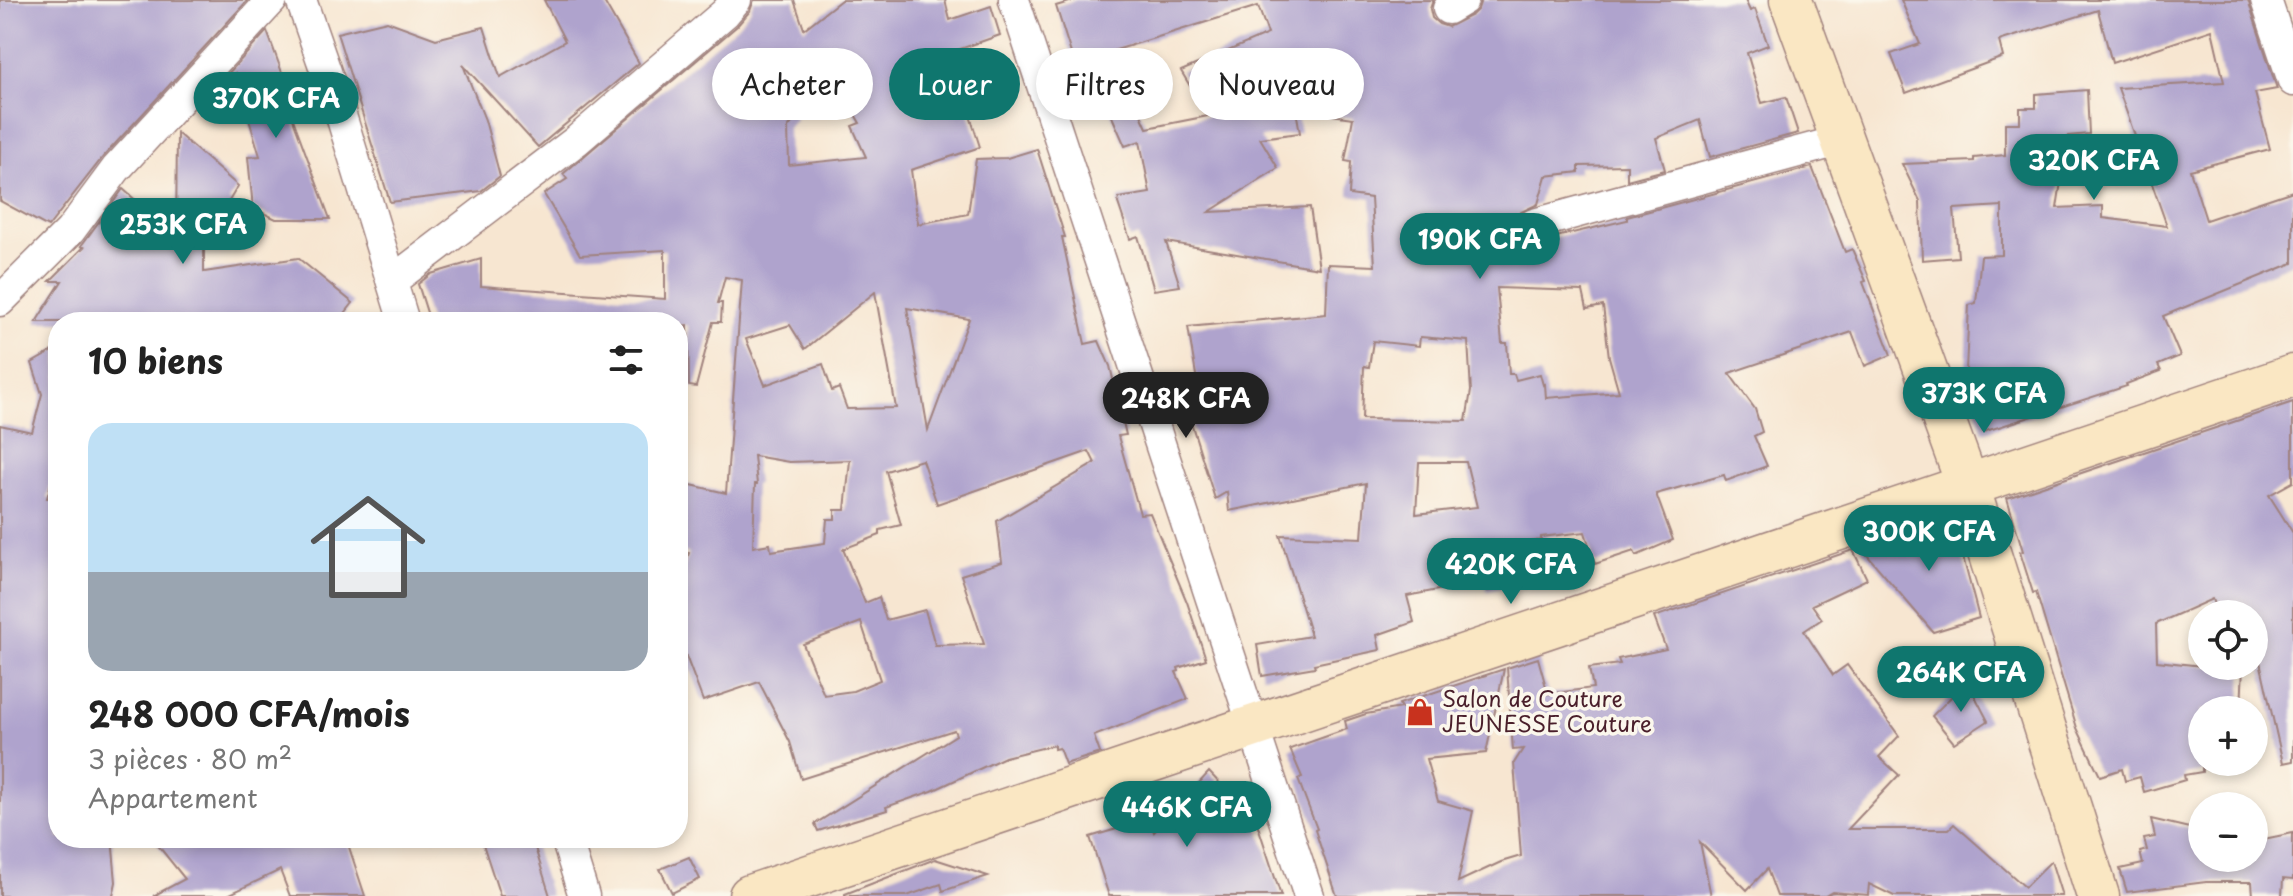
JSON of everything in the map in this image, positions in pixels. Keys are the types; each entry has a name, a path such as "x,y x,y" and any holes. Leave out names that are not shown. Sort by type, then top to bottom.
{"main road":[{"path":"1791,0 1968,486 2098,896"},
{"path":"750,896 2293,376"}],"street":[{"path":"0,301 70,231 116,169 272,0"},
{"path":"301,0 339,109 401,312"},
{"path":"392,281 576,141 725,13 736,0"},
{"path":"1014,0 1309,896"},
{"path":"2266,0 2293,81"},
{"path":"1534,224 1842,140"},
{"path":"569,848 584,896"}],"building":[{"path":"0,0 248,0 103,157 48,227 0,201"},
{"path":"544,0 603,0 639,63 538,147 463,65 485,120 500,176 481,191 390,202 337,33 387,21 436,39 484,27 500,77 565,41"},
{"path":"754,0 794,0 804,29 841,0 945,0 950,20 991,6 1000,35 963,48 889,48 889,120 971,120 980,147 911,170 918,224 968,214 976,159 1007,158 1037,149 1065,237 1062,237 1085,344 1099,341 1110,366 1126,435 1118,436 1140,514 1150,513 1187,602 1206,659 1178,668 1176,672 1188,699 1094,736 1100,753 1065,764 1059,748 1054,749 1054,745 1005,757 932,791 886,807 887,810 818,831 815,824 956,735 954,730 801,779 790,742 759,682 703,701 688,662 688,484 726,493 742,280 725,277 718,303 722,303 721,322 713,322 696,387 689,386 688,312 427,312 418,284 431,274 481,259 481,286 665,299 665,250 580,255 544,194 567,179 563,174 737,26 750,11","holes":["875,292 896,408 847,409 839,388 832,391 823,364 765,385 746,339 790,325 805,349","907,308 969,319 928,430","1089,451 1095,463 997,521 1002,562 961,575 984,644 935,645 925,610 886,620 879,597 865,603 843,549 880,535 880,530 901,525 886,471 922,460 937,504","754,456 789,462 850,460 845,510 835,510 835,519 827,519 825,543 771,551 770,544 753,547 757,484","861,622 880,680 853,691 824,695 803,644"]},
{"path":"1076,0 1433,0 1430,9 1432,18 1448,27 1472,15 1481,0 1745,0 1750,11 1755,9 1768,45 1747,53 1762,103 1786,97 1798,133 1710,157 1700,120 1656,138 1665,170 1627,180 1627,165 1579,166 1579,172 1546,176 1538,204 1521,212 1516,220 1517,229 1529,241 1539,241 1627,220 1627,217 1812,167 1845,252 1852,249 1866,281 1863,282 1891,355 1865,366 1852,332 1729,373 1755,409 1762,432 1754,436 1767,466 1726,481 1724,475 1656,494 1673,540 1636,556 1634,551 1595,564 1585,532 1541,537 1541,540 1505,546 1514,585 1487,591 1484,581 1407,596 1414,622 1377,635 1380,650 1314,664 1315,667 1262,676 1257,645 1311,636 1280,535 1362,538 1366,483 1229,511 1227,492 1215,499 1180,387 1197,381 1188,327 1326,314 1328,264 1375,266 1371,198 1349,195 1351,162 1345,161 1353,120 1364,120 1364,48 1235,48 1268,34 1258,6 1122,48 1069,48 1056,6","holes":["1497,288 1583,291 1587,309 1603,306 1609,357 1619,392 1546,398 1545,384 1540,374 1516,380 1514,374 1509,374 1507,343 1502,343","1420,337 1468,341 1471,391 1466,421 1362,419 1364,366 1369,367 1373,341 1419,346","1419,462 1466,462 1477,507 1416,514"]},
{"path":"1901,0 2248,0 2277,89 2255,93 2270,149 2190,170 2206,220 2293,191 2293,263 2163,316 2180,356 2158,365 2161,371 2127,386 1983,432 1966,371 1969,305 1976,303 1981,256 2002,255 2002,206 1954,209 1958,257 1922,260 1920,201 1902,164 1974,161 1974,158 2005,155 2005,123 2020,123 2020,108 2036,108 2036,94 2087,90 2089,134 2068,136 2057,208 2103,206 2103,218 2167,226 2118,88 2224,82 2212,30 2112,63 2098,10 1999,41 2003,57 1906,93 1891,54 1920,44"},
{"path":"267,31 298,117 293,119 330,219 276,219 253,208 248,157 260,156 235,73 220,91 216,87"},
{"path":"1189,68 1189,84 1181,71"},
{"path":"1114,120 1143,120 1147,128 1189,120 1298,120 1300,133 1260,138 1278,168 1209,212 1310,207 1319,268 1166,242 1180,286 1154,290 1138,236 1130,239 1118,203 1119,198 1150,193 1140,141 1125,146"},
{"path":"177,133 238,186 229,201 250,218 204,218 204,272 298,258 353,303 346,312 48,312 48,322 36,322 62,281 50,281 84,247 81,246 123,189 176,236"},
{"path":"48,354 48,848 113,848 116,882 113,896 0,896 0,425 32,432 42,394 32,363"},
{"path":"2293,402 2293,482 2269,495 2293,533 2293,761 2283,763 2264,680 2268,680 2268,600 2188,600 2188,610 2156,624 2157,661 2188,664 2188,680 2242,680 2242,696 2188,696 2188,774 2184,775 2185,780 2144,792 2140,777 2125,781 2122,769 2100,776 2077,728 2036,592 2033,593 2020,552 2023,551 2007,498"},
{"path":"1949,517 1958,538 1979,618 1933,632 1861,548"},
{"path":"1853,550 1867,579 1812,605 1822,619 1804,631 1833,675 1847,665 1899,736 1879,757 1899,775 1848,829 1949,829 1954,824 2025,887 2051,861 2062,896 1894,896 1869,884 1868,895 1832,892 1825,896 1777,896 1767,869 1747,890 1700,842 1711,896 1337,896 1298,779 1302,777 1290,749 1347,729 1345,721 1401,708 1399,704 1504,669 1486,753 1426,759 1438,801 1473,811 1458,882 1521,856 1514,763 1523,749 1513,750 1507,668 1538,658 1548,694 1593,688 1589,668 1620,664 1618,659 1666,649 1654,617"},
{"path":"1967,681 1988,721 1954,743 1932,716"},
{"path":"1209,772 1257,823 1281,896 1109,896 1090,837 1120,828 1112,805 1141,795 1154,832"},
{"path":"2151,819 2188,828 2188,872 2268,872 2268,838 2293,833 2293,880 2283,879 2282,896 2253,896 2252,882 2206,882 2127,892 2120,869 2143,864 2140,852 2147,850 2144,839 2155,837"},
{"path":"160,848 349,848 365,896 290,896 280,870 226,896 153,896 185,879"},
{"path":"484,848 535,848 550,896 500,896"},
{"path":"689,857 700,879 672,893 660,869"},
{"path":"935,859 988,876 943,891 941,884 907,896 845,896 845,894"}],"place":[{"name":"Salon de Couture JEUNESSE Couture","path":"1420,712"}]}
